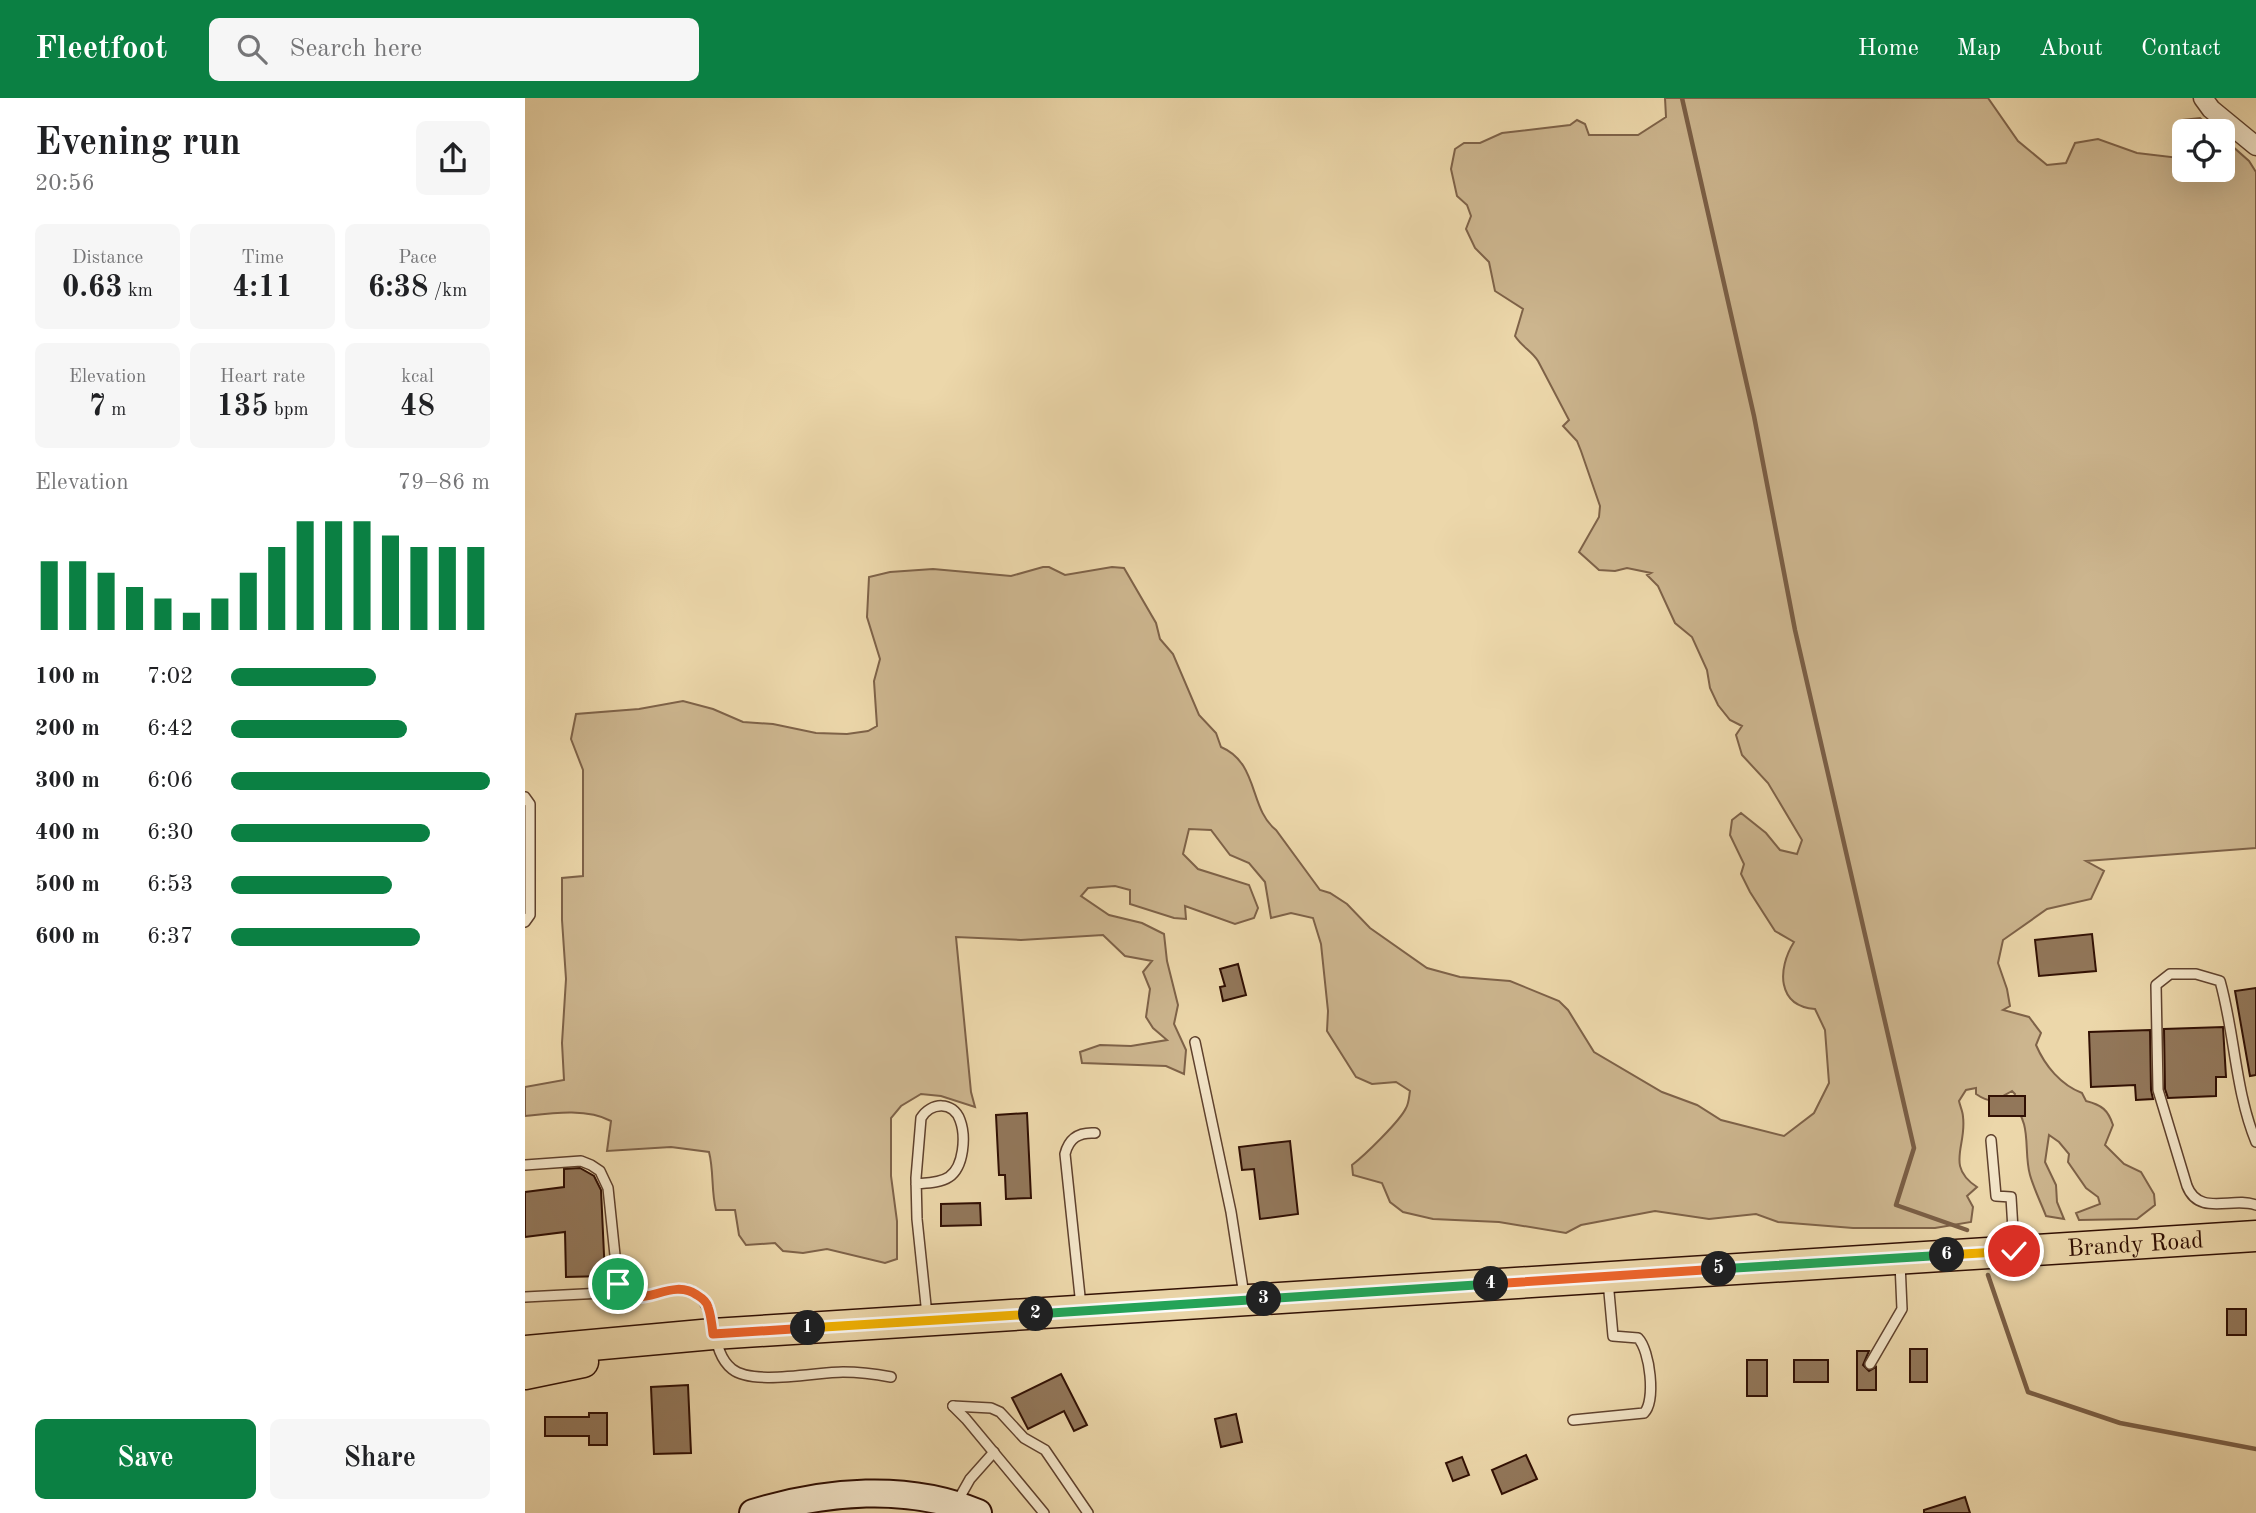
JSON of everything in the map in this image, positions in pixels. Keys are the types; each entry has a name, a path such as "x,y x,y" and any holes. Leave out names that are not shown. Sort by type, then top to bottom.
{"main road":[{"name":"Brandy Road","path":"525,1351 713,1334 2256,1237"},
{"name":"Brandy Road","path":"525,1374 713,1334"},
{"path":"753,1513 790,1501 864,1494 919,1496 967,1508"}],"street":[{"path":"2203,98 2211,109 2256,146"}],"lane":[{"path":"525,797 530,804 530,915 525,922"},
{"path":"2256,1142 2239,1084 2230,1014 2220,981 2196,975 2171,975 2156,985 2158,1090 2187,1186 2190,1194 2203,1203 2249,1202 2256,1205"},
{"path":"1195,1042 1231,1212 1244,1300"},
{"path":"916,1184 942,1181 956,1171 963,1134 960,1120 955,1112 947,1107 932,1106 921,1118 916,1184 917,1219 927,1321"},
{"path":"1081,1311 1065,1154 1070,1141 1077,1135 1095,1133"},
{"path":"1991,1140 1996,1196 2011,1197 2014,1251"},
{"path":"525,1165 581,1161 600,1171 608,1188 618,1284 622,1292 628,1297 637,1298 672,1288 692,1292 708,1305 713,1334 726,1363 733,1371 743,1375 842,1372 891,1377"},
{"path":"1870,1364 1902,1309 1900,1258"},
{"path":"1573,1420 1644,1413 1649,1408 1651,1399 1646,1348 1638,1338 1613,1336 1608,1276"},
{"path":"525,1297 622,1292"},
{"path":"1044,1513 953,1406 991,1408 1000,1412 1024,1438 1045,1450 1088,1513"},
{"path":"967,1508 970,1479 994,1452"}],"shaded area":[{"path":"1665,98 1988,98 2018,141 2047,165 2066,163 2075,143 2098,139 2137,153 2172,157 2172,182 2235,182 2235,149 2249,161 2256,172 2256,848 2086,861 2104,871 2091,899 2047,909 2003,940 1998,963 2010,1006 2003,1010 2029,1017 2041,1033 2036,1045 2049,1067 2067,1085 2082,1093 2086,1101 2100,1106 2109,1115 2113,1125 2105,1145 2124,1164 2141,1172 2154,1194 2155,1205 2137,1219 2079,1220 2076,1213 2100,1204 2098,1197 2086,1188 2068,1162 2069,1154 2049,1135 2045,1162 2056,1185 2057,1202 2064,1219 2046,1216 2030,1175 2025,1128 2018,1111 2011,1104 2015,1094 2012,1091 1998,1099 1990,1100 1976,1094 1976,1088 1966,1090 1959,1101 1963,1115 1960,1163 1967,1179 1977,1187 1967,1196 1973,1207 1971,1222 1935,1228 1853,1228 1778,1222 1756,1214 1709,1219 1655,1211 1581,1225 1566,1233 1499,1222 1433,1219 1403,1212 1390,1202 1382,1183 1353,1175 1352,1165 1397,1121 1407,1106 1410,1091 1396,1082 1372,1084 1356,1077 1327,1031 1328,1011 1321,944 1313,918 1291,913 1271,918 1265,882 1249,863 1230,855 1211,830 1189,829 1183,854 1198,869 1249,885 1258,908 1254,918 1235,924 1185,906 1186,919 1174,918 1130,904 1130,890 1115,886 1088,888 1081,896 1109,915 1142,923 1164,934 1167,961 1178,1005 1174,1024 1186,1050 1184,1074 1166,1066 1082,1063 1080,1052 1100,1045 1131,1046 1167,1040 1153,1028 1146,1017 1150,989 1143,972 1152,961 1125,956 1103,935 1021,940 956,937 971,1092 975,1107 941,1096 921,1094 901,1106 891,1118 891,1176 897,1221 897,1259 885,1263 827,1249 803,1253 783,1251 775,1243 746,1245 739,1235 735,1210 716,1210 709,1152 671,1147 607,1151 611,1121 602,1117 569,1112 525,1116 525,1087 564,1080 562,1043 566,979 562,878 583,876 583,770 571,739 576,714 639,709 683,701 713,709 743,722 773,724 816,733 847,734 868,731 877,726 874,681 880,659 867,617 869,577 890,572 933,569 1011,576 1043,567 1065,575 1112,567 1124,568 1156,623 1160,639 1173,654 1199,715 1216,733 1221,747 1233,754 1242,764 1267,821 1320,890 1347,904 1370,928 1427,968 1460,977 1510,981 1559,1001 1568,1010 1594,1052 1662,1092 1697,1105 1721,1120 1784,1136 1814,1113 1829,1083 1825,1030 1815,1009 1802,1006 1787,994 1783,974 1794,942 1775,931 1750,892 1741,874 1744,864 1730,835 1732,820 1741,813 1766,833 1780,850 1797,854 1802,840 1768,783 1742,755 1736,735 1742,726 1730,720 1718,705 1710,688 1707,670 1692,637 1675,623 1658,586 1647,575 1651,573 1627,568 1615,571 1599,570 1579,552 1599,517 1600,506 1577,441 1563,426 1569,420 1538,361 1515,336 1523,309 1495,291 1489,262 1475,248 1466,229 1471,216 1467,205 1457,196 1451,169 1455,149 1464,143 1480,143 1502,133 1570,125 1577,120 1585,124 1589,135 1638,135 1666,117"}],"building":[{"path":"2092,934 2096,971 2039,976 2035,940"},
{"path":"1238,964 1246,995 1223,1001 1220,987 1225,986 1220,969"},
{"path":"2256,988 2256,1075 2250,1076 2235,991"},
{"path":"2223,1027 2226,1077 2216,1077 2216,1096 2168,1098 2165,1089 2164,1029"},
{"path":"2150,1030 2153,1099 2136,1100 2135,1085 2091,1087 2089,1032"},
{"path":"1989,1096 2025,1096 2025,1116 1989,1116"},
{"path":"1027,1113 1031,1198 1006,1199 1005,1175 999,1175 996,1115"},
{"path":"1290,1141 1298,1214 1260,1219 1254,1169 1242,1170 1239,1147"},
{"path":"580,1168 594,1176 601,1190 605,1276 566,1277 565,1232 525,1237 525,1192 564,1187 564,1169"},
{"path":"980,1203 981,1225 941,1226 941,1204"},
{"path":"2227,1309 2246,1309 2246,1335 2227,1335"},
{"path":"1910,1349 1927,1349 1927,1382 1910,1382"},
{"path":"1857,1351 1869,1351 1863,1365 1869,1371 1876,1367 1876,1390 1857,1390"},
{"path":"1747,1360 1767,1360 1767,1396 1747,1396"},
{"path":"1794,1360 1828,1360 1828,1382 1794,1382"},
{"path":"1061,1374 1087,1425 1074,1431 1064,1411 1028,1429 1012,1398"},
{"path":"688,1385 691,1453 654,1454 651,1387"},
{"path":"589,1413 607,1413 607,1445 589,1445 589,1436 545,1436 545,1417 589,1417"},
{"path":"1236,1414 1242,1442 1221,1447 1215,1419"},
{"path":"1526,1455 1537,1479 1502,1494 1492,1470"},
{"path":"1462,1457 1469,1475 1453,1481 1446,1463"},
{"path":"1965,1497 1970,1513 1924,1513 1924,1510"}],"waterway":[{"path":"1682,98 1754,416 1795,630 1914,1148 1896,1205 1967,1230"},
{"path":"1988,1275 2028,1392 2120,1423 2256,1449"}],"route":[{"path":"618,1284 628,1297 642,1297 672,1288 684,1289 700,1296 708,1305 713,1334 2014,1251"}]}
